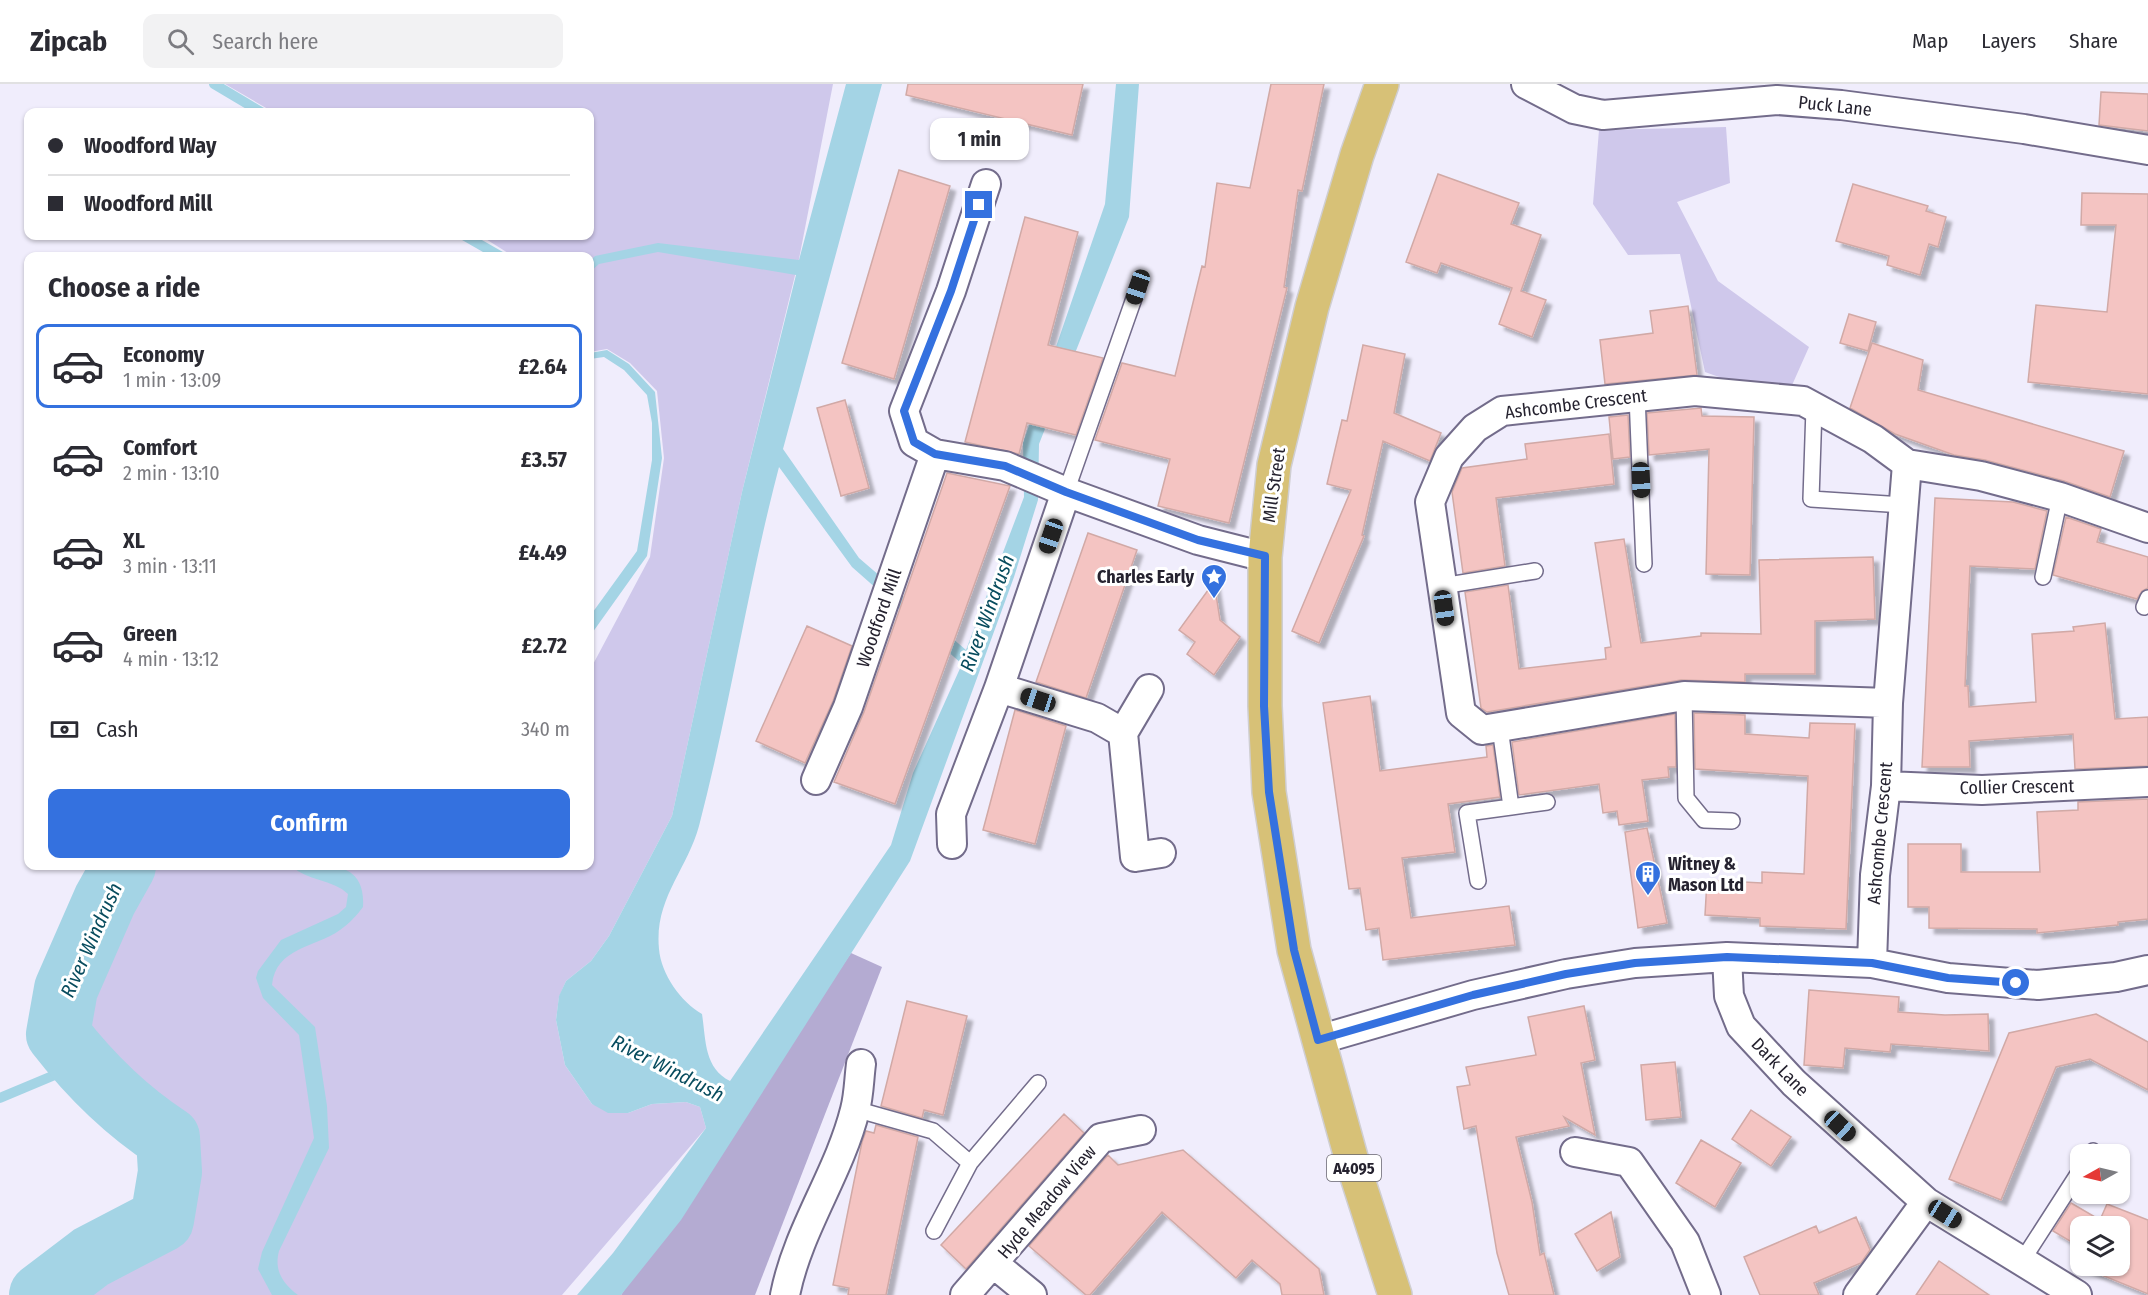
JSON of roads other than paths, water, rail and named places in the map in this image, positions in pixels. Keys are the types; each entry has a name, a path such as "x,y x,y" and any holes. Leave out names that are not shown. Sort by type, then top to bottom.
{"main road":[{"name":"Mill Street","path":"1318,1040 1294,950 1269,792 1264,706 1265,556 1274,465 1309,318 1357,155 1382,84"},
{"name":"A4095","path":"1318,1040 1352,1161 1395,1295"}],"street":[{"name":"Puck Lane","path":"1526,84 1574,109 1603,115 1777,100 1841,105 2024,129 2148,150"},
{"path":"986,184 951,291 904,411 914,442 935,454 1005,466 1059,489 1198,540 1265,556"},
{"name":"Ashcombe Crescent","path":"1872,963 1875,875 1886,786 1888,703 1907,464 1873,439 1803,401 1695,391 1502,411 1475,428 1449,457 1430,502 1461,713 1482,730 1684,696 1888,703"},
{"name":"Woodford Mill","path":"816,780 848,707 935,454"},
{"path":"1907,464 1981,476 2060,497 2148,528"},
{"path":"952,844 951,814 999,688 1059,489"},
{"path":"999,688 1097,718 1123,733"},
{"path":"1149,689 1123,733 1135,857 1161,853"},
{"name":"Collier Crescent","path":"1886,786 1982,790 2148,782"},
{"path":"1318,1040 1473,995 1566,974 1635,963 1727,957 1872,963 1948,978 2038,985 2116,977 2148,970"},
{"name":"Dark Lane","path":"1727,957 1729,996 1740,1026 1794,1083 1926,1202 2077,1295"},
{"path":"785,1295 790,1267 832,1173 855,1109 861,1064"},
{"name":"Hyde Meadow View","path":"965,1295 1101,1138 1141,1131"},
{"path":"1575,1152 1629,1162 1685,1242 1706,1295"},
{"path":"1858,1295 1926,1202"},
{"path":"994,1264 1032,1295"}],"lane":[{"path":"1059,489 1138,287"},
{"path":"1637,396 1644,564"},
{"path":"1814,408 1811,500 1903,505"},
{"path":"2043,577 2060,497"},
{"path":"1442,586 1535,572"},
{"path":"1684,696 1686,798 1704,820 1732,821"},
{"path":"1500,728 1511,807"},
{"path":"1478,881 1467,813 1547,802"},
{"path":"934,1231 970,1163 1038,1083"},
{"path":"855,1109 933,1131 970,1163"},
{"path":"2022,1261 2070,1187"}],"water":[{"path":"846,84 882,84 783,449 859,558 966,650 1024,497 1023,443 1105,204 1116,84 1139,84 1129,217 1039,444 1038,500 1014,577 910,861 681,1220 621,1295 577,1295 613,1253 706,1128 700,1107 686,1102 652,1104 628,1113 608,1113 592,1104 565,1065 556,1020 559,996 566,981 591,961 609,936 672,816 742,492 796,275 658,252 599,264 594,268 595,256 658,243 799,260","holes":["779,467 852,567 962,664 913,773 891,845 730,1081 715,1069 711,1061 702,1014 680,995 668,977 659,949 659,931 666,900 694,842 699,826"]},
{"path":"607,350 629,364 655,392 662,458 647,556 594,630 594,610 637,551 652,460 652,423 647,395 624,370 604,357 594,358 594,352"},
{"path":"346,870 358,881 362,892 363,907 340,930 298,950 281,963 275,972 272,985 315,1027 327,1106 329,1148 279,1251 278,1264 281,1276 298,1295 272,1295 258,1269 262,1252 314,1138 299,1035 263,998 256,978 258,971 281,940 338,914 346,907 348,894 335,885 298,871"}],"waterway":[{"path":"214,84 254,108"},
{"path":"472,240 493,252"},
{"name":"River Windrush","path":"41,1295 91,1257 162,1220 170,1172 168,1138 137,1116 108,1090 58,1034 66,989 105,900 122,870"},
{"path":"0,1098 81,1064"}],"place":[{"name":"Charles Early","path":"1214,600"},
{"name":"Witney & Mason Ltd","path":"1648,897"}]}
